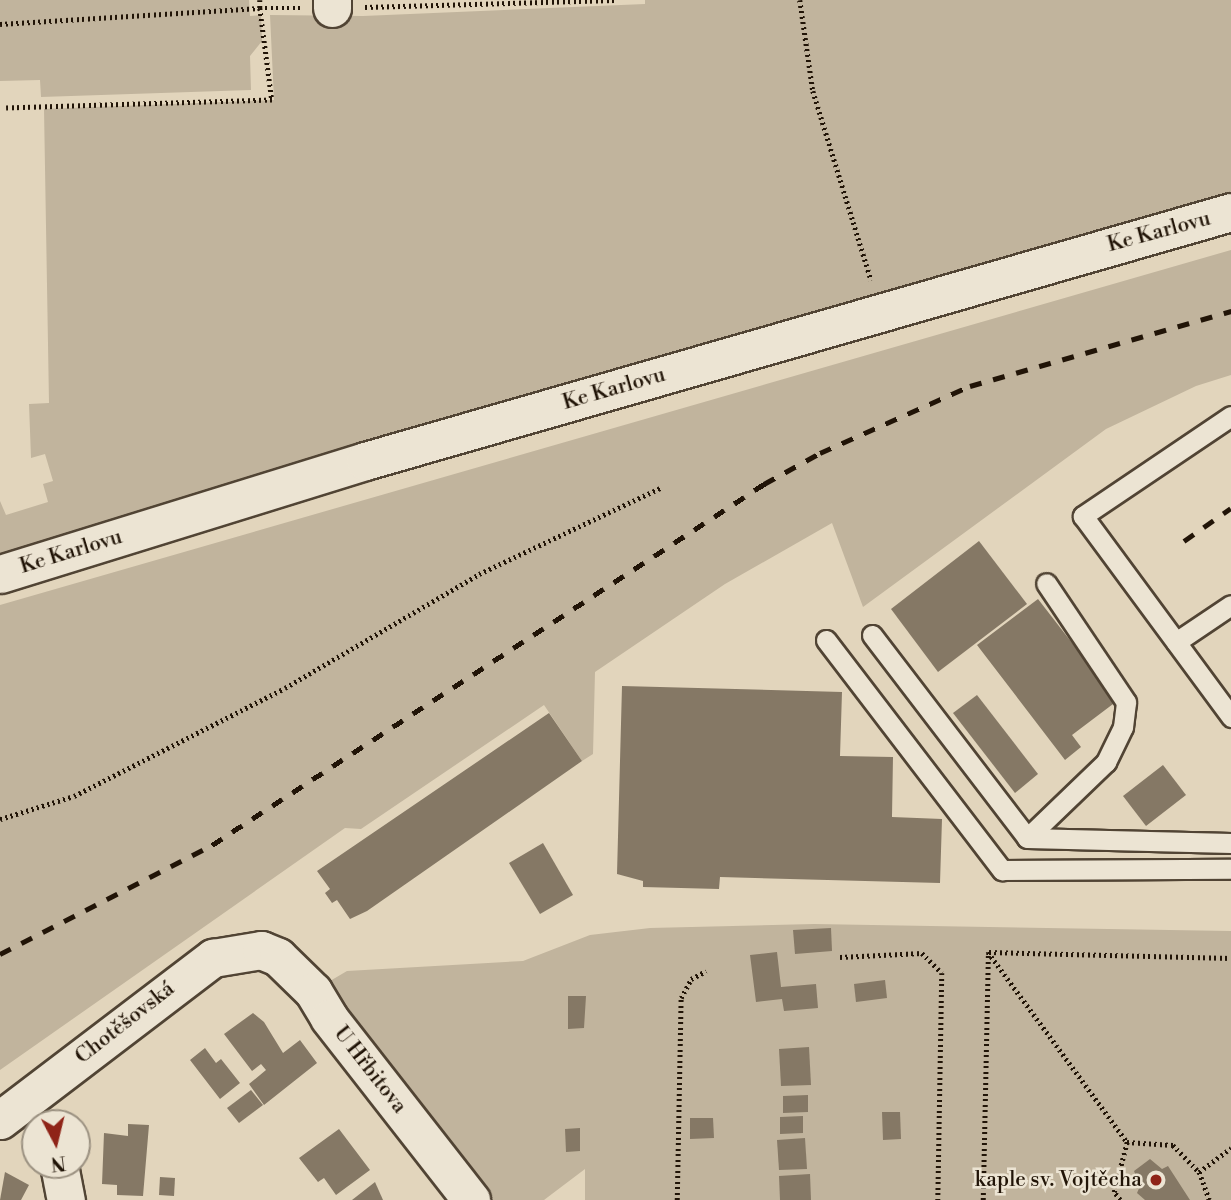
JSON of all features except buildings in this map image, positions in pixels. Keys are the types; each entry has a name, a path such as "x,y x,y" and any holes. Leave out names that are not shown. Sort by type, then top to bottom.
{"street":[{"name":"Ke Karlovu","path":"0,574 365,461 1231,212"},
{"name":"Chotěšovská","path":"18,1118 213,958 261,950"},
{"name":"U Hřbitova","path":"261,950 278,957 313,991 329,1018 471,1200"},
{"path":"62,1179 66,1200"}],"lane":[{"path":"1231,416 1083,516 1231,718"},
{"path":"1027,838 1106,762 1124,727 1126,702 1046,583"},
{"path":"1176,642 1231,605"},
{"path":"872,635 1027,838"},
{"path":"826,640 1002,870 1231,869"},
{"path":"1027,838 1231,843"}],"path":[{"path":"6,108 272,100 260,0"},
{"path":"0,24 332,4 615,0"},
{"path":"800,0 813,91 882,311"},
{"path":"0,819 74,796 285,688 479,574 662,487"},
{"path":"988,952 1231,958"},
{"path":"988,952 1127,1142"},
{"path":"983,1200 988,952"},
{"path":"840,957 922,953 942,973 937,1200"},
{"path":"677,1200 681,998 691,979 706,971"},
{"path":"1127,1142 1173,1145 1199,1172 1209,1200"},
{"path":"1120,1200 1114,1192 1127,1142"},
{"path":"1199,1172 1231,1148"}],"shaded area":[{"path":"0,0 249,0 250,16 261,15 262,41 250,56 251,90 41,97 40,80 0,81"},
{"path":"645,0 1231,0 1231,199 0,561 0,501 6,515 48,502 43,484 53,481 45,454 31,458 29,404 49,403 44,109 274,100 270,15 363,16 645,4"},
{"path":"1231,250 1231,375 1196,386 1106,429 863,607 832,523 725,584 595,672 593,754 582,761 544,705 361,829 345,828 0,1070 0,605"},
{"path":"814,924 1231,931 1231,1200 585,1200 585,1169 544,1200 471,1200 313,991 347,971 523,961 590,935 650,928"}],"railway":[{"path":"0,954 212,845 764,484 820,453 970,386 1231,311"},
{"path":"1184,541 1231,508"}],"place":[{"name":"kaple sv. Vojtěcha","path":"1156,1180"}]}
